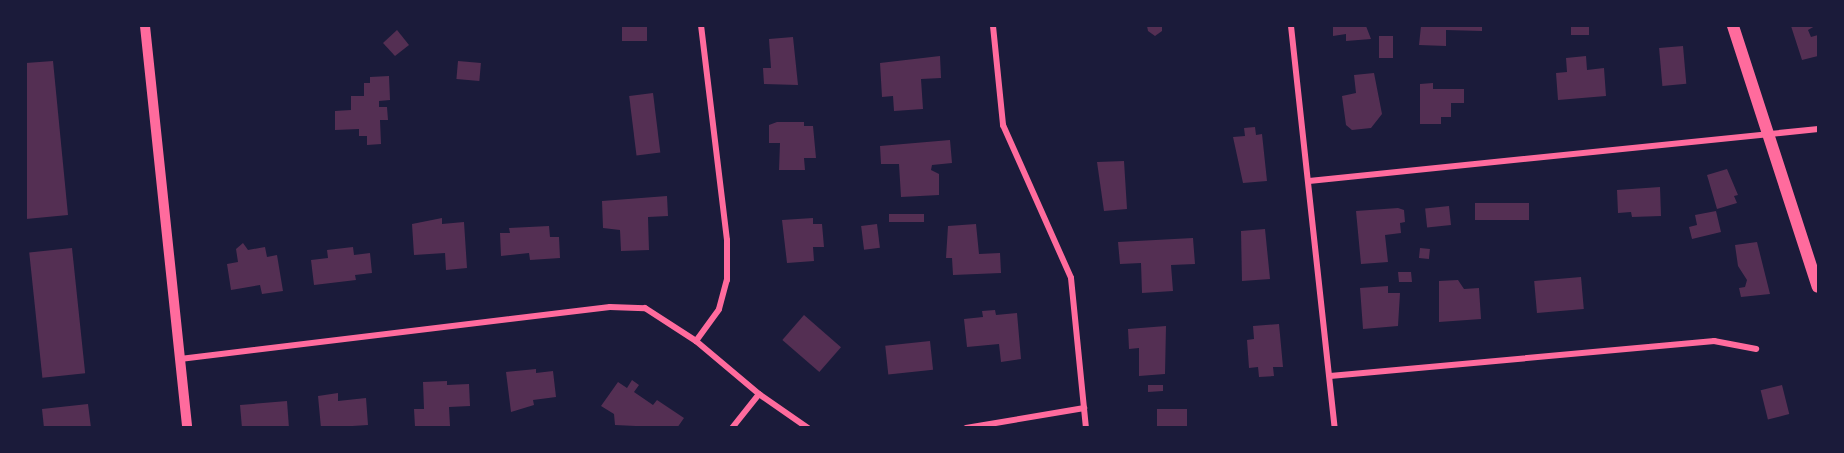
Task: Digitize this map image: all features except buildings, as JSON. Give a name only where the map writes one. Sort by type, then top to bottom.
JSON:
[{"type":"main road","points":[[1733,26],[1770,133],[1818,287]]},
{"type":"street","points":[[145,26],[187,428]]},
{"type":"street","points":[[696,340],[719,309],[727,270],[727,240],[701,26]]},
{"type":"street","points":[[993,26],[1003,125],[1071,278],[1086,428]]},
{"type":"street","points":[[1291,26],[1335,428]]},
{"type":"street","points":[[1309,181],[1818,129]]},
{"type":"street","points":[[180,359],[610,307],[645,308],[696,340],[759,394],[808,428]]},
{"type":"street","points":[[1330,376],[1714,341],[1756,349]]},
{"type":"street","points":[[732,428],[759,394]]},
{"type":"street","points":[[966,428],[1084,408]]}]
